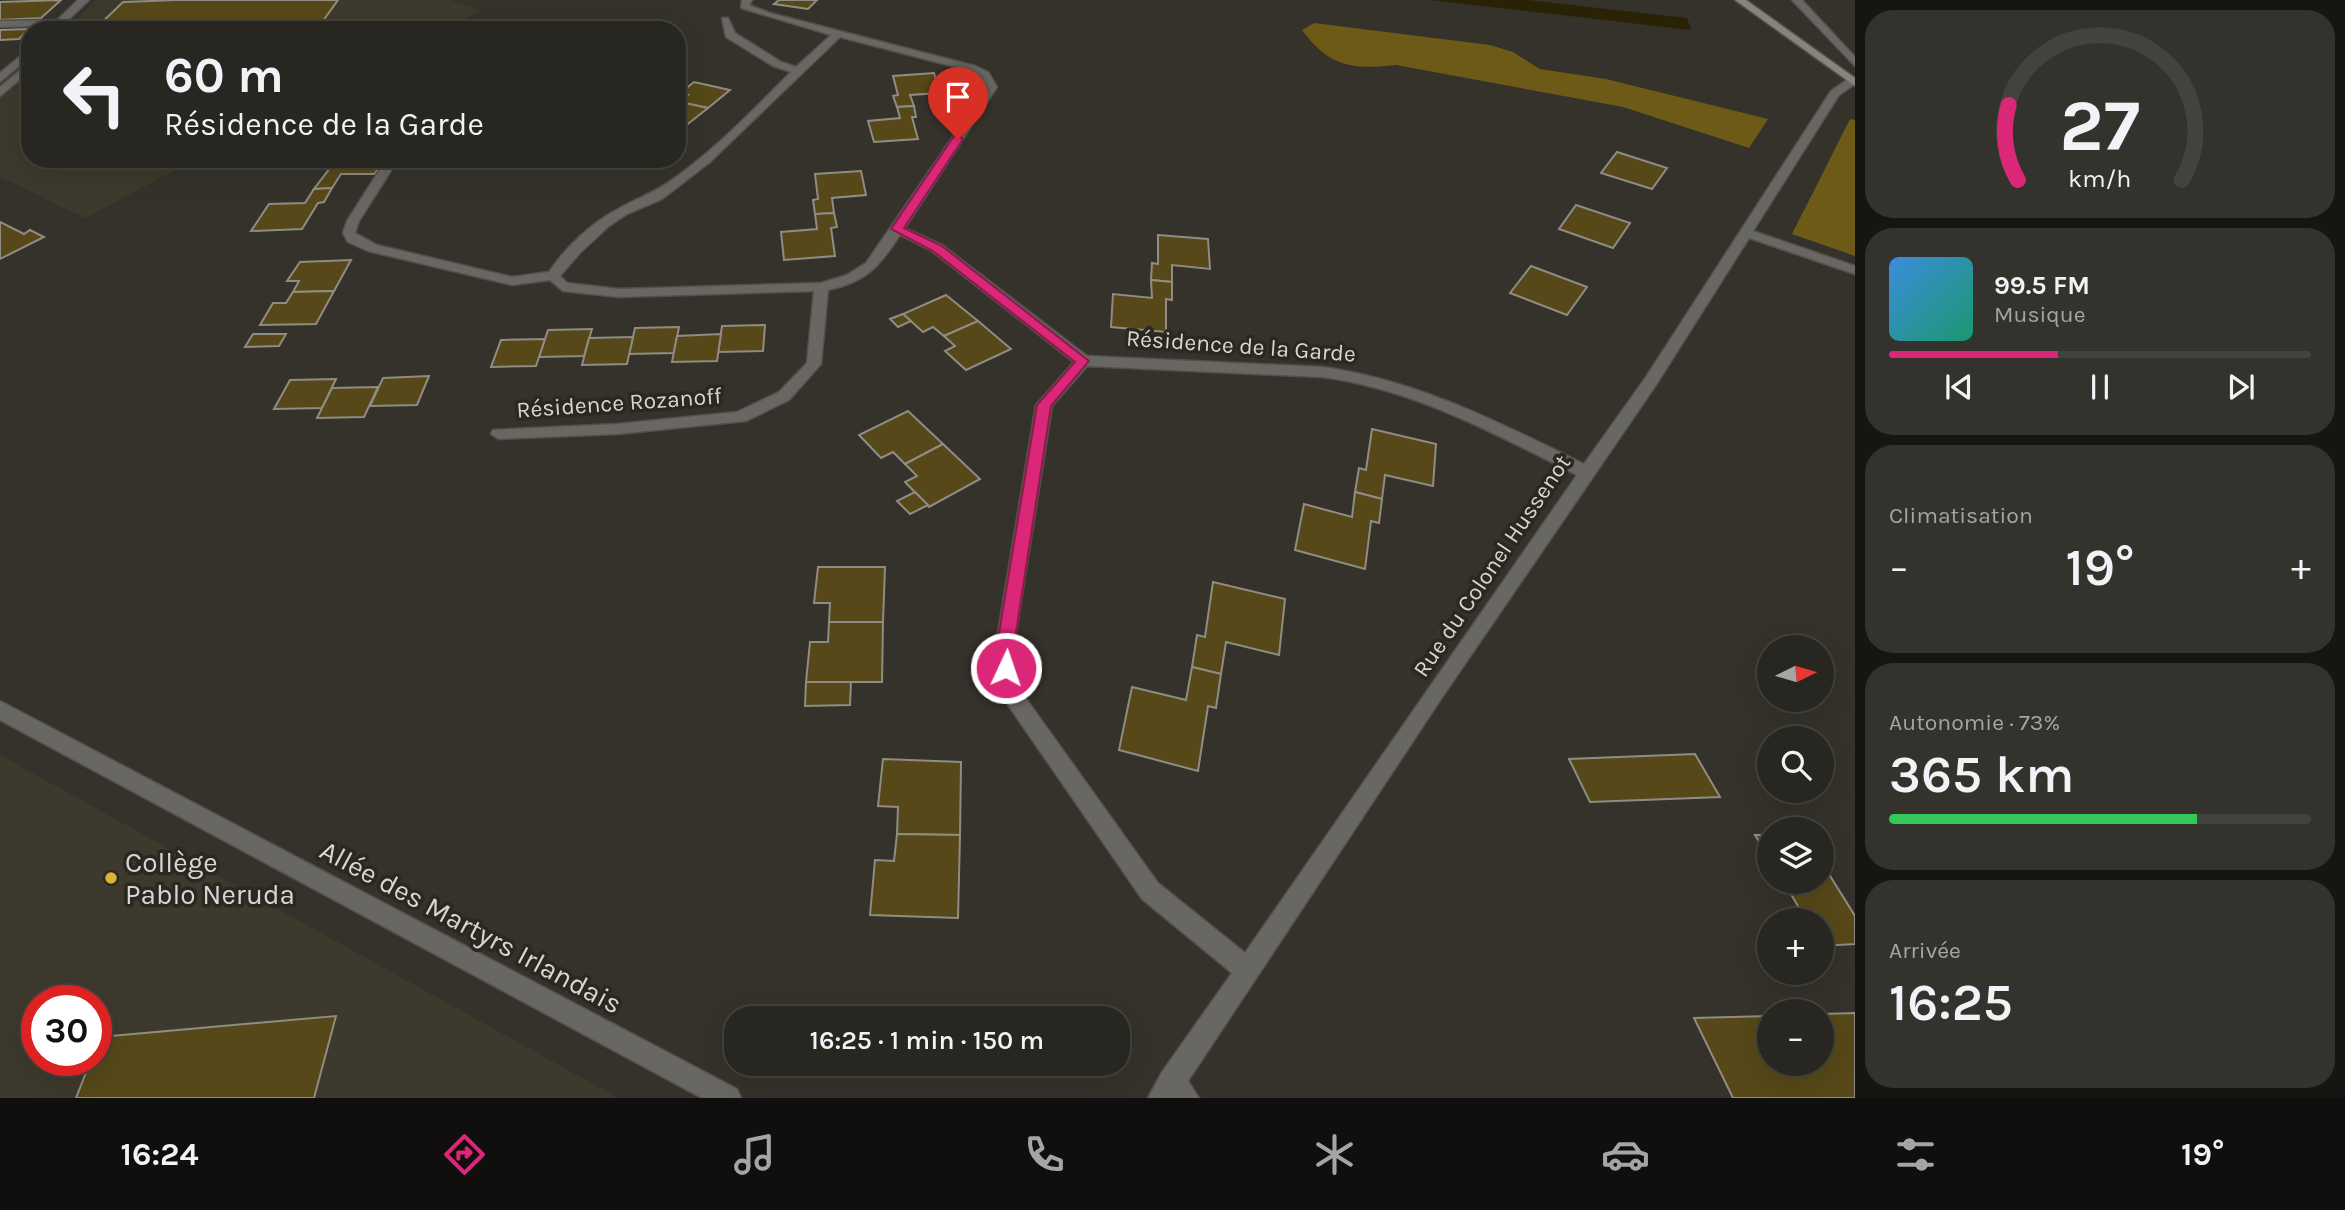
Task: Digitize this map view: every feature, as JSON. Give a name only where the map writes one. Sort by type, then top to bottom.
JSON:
[{"type":"street","points":[[62,21],[84,0]]},
{"type":"street","points":[[553,276],[563,287],[619,293],[821,287],[845,283],[860,276],[877,260],[988,93],[990,80],[971,68],[756,11],[744,6],[747,0]]},
{"type":"street","points":[[1741,0],[1854,75]]},
{"type":"street","points":[[1797,0],[1854,75]]},
{"type":"street","points":[[726,20],[730,35],[777,64],[797,71]]},
{"type":"street","points":[[0,24],[21,23]]},
{"type":"street","points":[[553,276],[561,263],[622,212],[656,197],[754,117],[797,71],[837,34]]},
{"type":"street","points":[[0,79],[21,59]]},
{"type":"street","points":[[0,93],[21,73]]},
{"type":"street","name":"Rue du Colonel Hussenot","points":[[1172,1092],[1247,970],[1586,472],[1651,381],[1835,93],[1854,75]]},
{"type":"street","points":[[387,168],[353,221],[349,233],[352,239],[373,248],[512,281],[553,276]]},
{"type":"street","points":[[897,229],[937,248],[1083,361],[1044,405],[1005,645],[1006,668],[1013,696],[1150,891],[1247,970]]},
{"type":"street","points":[[1747,233],[1855,270]]},
{"type":"street","name":"Résidence Rozanoff","points":[[499,434],[617,429],[740,417],[784,396],[814,363],[821,287]]},
{"type":"street","name":"Résidence de la Garde","points":[[1083,361],[1322,372],[1352,376],[1456,408],[1586,472]]},
{"type":"street","name":"Allée des Martyrs Irlandais","points":[[0,710],[728,1098]]},
{"type":"shaded area","points":[[96,0],[449,0],[481,10],[461,21],[74,21]]},
{"type":"shaded area","points":[[1430,0],[1527,0],[1687,18],[1691,30]]},
{"type":"shaded area","points":[[1314,23],[1490,45],[1513,52],[1540,69],[1606,79],[1768,119],[1749,148],[1623,107],[1396,65],[1354,66],[1332,59],[1312,42],[1302,30]]},
{"type":"shaded area","points":[[21,80],[21,168],[180,168],[85,218],[0,177],[0,97]]},
{"type":"shaded area","points":[[1850,119],[1855,120],[1855,256],[1792,234]]},
{"type":"shaded area","name":"Collège Pablo Neruda","points":[[0,755],[606,1091],[617,1098],[0,1098]]},
{"type":"building","points":[[61,0],[41,18],[0,20],[0,2]]},
{"type":"building","points":[[338,0],[323,21],[103,21],[123,2]]},
{"type":"building","points":[[779,0],[817,0],[808,9],[774,4]]},
{"type":"building","points":[[21,29],[21,37],[0,40],[0,30]]},
{"type":"building","points":[[934,73],[940,93],[910,95],[914,106],[897,107],[893,96],[898,95],[893,76]]},
{"type":"building","points":[[694,82],[730,90],[708,108],[686,103],[686,88]]},
{"type":"building","points":[[686,103],[708,108],[686,125]]},
{"type":"building","points":[[914,106],[916,117],[912,117],[918,139],[874,142],[868,121],[900,118],[897,107]]},
{"type":"building","points":[[1617,152],[1667,168],[1652,189],[1601,173]]},
{"type":"building","points":[[330,168],[378,168],[375,174],[341,174],[332,188],[314,189]]},
{"type":"building","points":[[861,171],[866,195],[832,198],[834,213],[815,214],[813,200],[818,199],[815,174]]},
{"type":"building","points":[[332,188],[324,202],[318,203],[302,229],[251,231],[269,204],[305,203],[314,189]]},
{"type":"building","points":[[1576,205],[1630,223],[1613,248],[1559,229]]},
{"type":"building","points":[[834,213],[837,227],[831,228],[835,256],[784,260],[781,232],[817,229],[815,214]]},
{"type":"building","points":[[0,222],[24,234],[30,230],[44,237],[0,259]]},
{"type":"building","points":[[1158,235],[1208,239],[1210,269],[1172,265],[1172,282],[1151,280],[1152,263],[1158,264]]},
{"type":"building","points":[[351,260],[334,291],[293,292],[299,281],[287,281],[300,262]]},
{"type":"building","points":[[1531,266],[1587,287],[1567,315],[1510,293]]},
{"type":"building","points":[[1151,280],[1172,282],[1172,300],[1166,299],[1166,332],[1111,327],[1113,294],[1152,298]]},
{"type":"building","points":[[334,291],[316,324],[260,325],[273,303],[286,303],[293,292]]},
{"type":"building","points":[[946,295],[978,321],[944,336],[933,327],[923,332],[903,314]]},
{"type":"building","points":[[903,314],[911,321],[898,327],[890,319]]},
{"type":"building","points":[[978,321],[1011,349],[966,370],[945,351],[955,346],[944,336]]},
{"type":"building","points":[[765,325],[763,351],[718,352],[722,326]]},
{"type":"building","points":[[679,327],[674,353],[629,354],[635,328]]},
{"type":"building","points":[[592,329],[584,356],[539,357],[548,330]]},
{"type":"building","points":[[253,334],[286,334],[279,346],[245,347]]},
{"type":"building","points":[[721,334],[717,361],[672,362],[677,336]]},
{"type":"building","points":[[633,337],[627,364],[582,365],[589,338]]},
{"type":"building","points":[[545,339],[536,366],[491,367],[501,340]]},
{"type":"building","points":[[429,376],[417,405],[370,406],[383,378]]},
{"type":"building","points":[[336,379],[322,408],[274,409],[290,380]]},
{"type":"building","points":[[378,387],[364,417],[317,418],[332,388]]},
{"type":"building","points":[[908,411],[943,444],[905,464],[893,452],[881,458],[859,435]]},
{"type":"building","points":[[1372,429],[1436,444],[1433,486],[1385,475],[1382,499],[1355,492],[1359,468],[1366,470]]},
{"type":"building","points":[[943,444],[980,479],[929,507],[905,482],[917,476],[905,464]]},
{"type":"building","points":[[915,492],[928,505],[910,514],[897,501]]},
{"type":"building","points":[[1355,492],[1382,499],[1379,523],[1371,521],[1365,569],[1295,550],[1304,504],[1352,517]]},
{"type":"building","points":[[818,567],[885,567],[883,622],[829,622],[830,603],[814,603]]},
{"type":"building","points":[[1213,582],[1285,599],[1279,655],[1226,642],[1221,674],[1192,667],[1197,635],[1205,637]]},
{"type":"building","points":[[829,622],[883,622],[882,682],[806,682],[810,642],[828,642]]},
{"type":"building","points":[[1192,667],[1221,674],[1216,708],[1208,706],[1198,771],[1119,750],[1132,687],[1186,700]]},
{"type":"building","points":[[806,682],[851,682],[850,705],[805,706]]},
{"type":"building","points":[[1695,754],[1720,797],[1590,802],[1569,759]]},
{"type":"building","points":[[883,759],[961,762],[960,835],[897,834],[898,807],[878,806]]},
{"type":"building","points":[[897,834],[960,835],[958,918],[870,915],[875,860],[894,861]]},
{"type":"building","points":[[1834,882],[1855,916],[1855,944],[1834,945],[1834,908],[1799,908],[1791,894],[1834,894]]},
{"type":"building","points":[[1855,1013],[1855,1098],[1733,1098],[1694,1018],[1757,1016],[1757,1076],[1834,1076],[1834,1014]]},
{"type":"building","points":[[336,1016],[314,1098],[76,1098],[85,1076],[112,1076],[112,1036]]},
{"type":"place","name":"Collège Pablo Neruda","points":[[111,878]]},
{"type":"route","points":[[958,139],[897,229],[937,248],[1083,361],[1044,405],[1005,645],[1006,668]]}]
